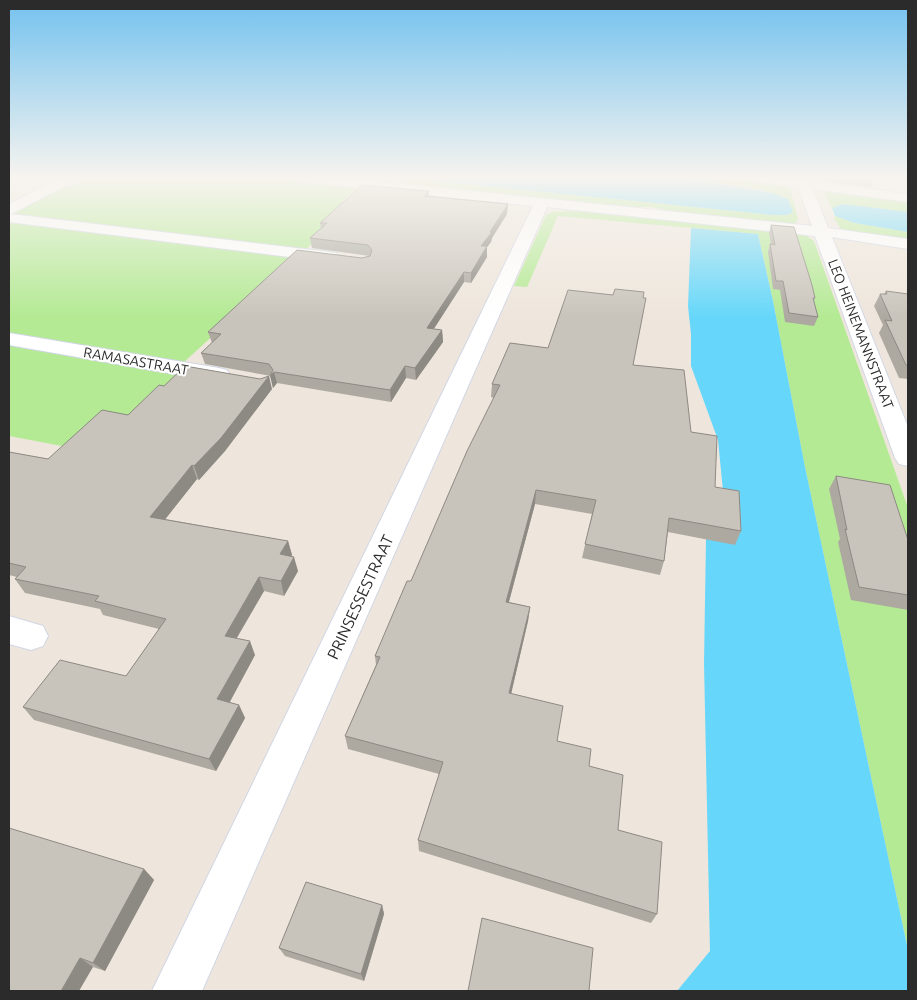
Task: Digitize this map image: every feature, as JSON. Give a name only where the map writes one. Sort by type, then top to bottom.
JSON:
[{"type":"street","points":[[55,224],[343,259]]},
{"type":"street","name":"PRINSESSESTRAAT","points":[[177,991],[532,224]]},
{"type":"street","points":[[782,224],[819,227],[908,244]]},
{"type":"street","name":"LEO HEINEMANNSTRAAT","points":[[818,224],[908,458]]},
{"type":"street","name":"RAMASASTRAAT","points":[[9,339],[236,378]]},
{"type":"green space","points":[[9,224],[39,224],[300,256],[183,363],[9,335]]},
{"type":"green space","points":[[82,224],[334,224],[304,251]]},
{"type":"green space","points":[[542,224],[555,224],[527,287],[514,286]]},
{"type":"green space","points":[[643,224],[706,224],[804,234],[814,241],[908,508],[908,950],[805,467],[758,234]]},
{"type":"green space","points":[[838,224],[859,224],[908,232],[908,240],[841,229]]},
{"type":"green space","points":[[9,344],[182,373],[99,453],[9,436]]},
{"type":"water","points":[[859,224],[908,224],[908,232]]},
{"type":"water","points":[[691,228],[758,234],[805,467],[908,950],[908,991],[677,991],[710,951],[704,663],[706,539],[727,532],[718,440],[691,366],[691,334],[688,306]]},
{"type":"building","points":[[326,224],[495,224],[490,232],[492,232],[481,246],[487,246],[471,273],[464,272],[427,328],[442,330],[415,368],[405,366],[390,390],[274,372],[270,376],[273,370],[269,364],[201,353],[221,334],[208,332],[297,250],[362,258],[370,256],[372,250],[368,245],[310,238]]},
{"type":"building","points":[[771,225],[794,227],[812,285],[818,317],[789,313],[783,281],[776,281],[770,244],[775,245]]},
{"type":"building","points":[[615,289],[644,292],[643,298],[646,298],[633,365],[684,370],[691,432],[717,436],[715,487],[739,491],[741,531],[669,518],[664,561],[585,544],[596,500],[536,490],[506,602],[530,607],[509,693],[563,706],[557,741],[591,749],[589,766],[623,775],[618,830],[662,842],[657,914],[418,840],[443,762],[345,736],[380,657],[375,656],[407,581],[411,581],[467,451],[500,385],[492,384],[510,343],[548,348],[568,290],[613,295]]},
{"type":"building","points":[[886,291],[908,294],[908,366],[885,320],[892,321],[880,294],[887,294]]},
{"type":"building","points":[[185,366],[260,379],[269,376],[221,438],[194,466],[192,465],[150,517],[288,541],[280,554],[294,557],[281,581],[259,577],[225,636],[250,641],[217,699],[239,705],[209,759],[23,707],[60,660],[126,676],[166,619],[95,601],[99,596],[15,579],[26,567],[9,563],[9,452],[48,459],[102,410],[128,415],[159,385],[164,386]]},
{"type":"building","points":[[836,476],[890,485],[908,540],[908,595],[859,587],[845,529],[847,530]]},
{"type":"building","points":[[9,828],[144,869],[93,963],[80,958],[61,991],[9,991]]},
{"type":"building","points":[[306,882],[382,905],[361,974],[279,948]]},
{"type":"building","points":[[482,918],[593,948],[589,991],[468,991]]}]
